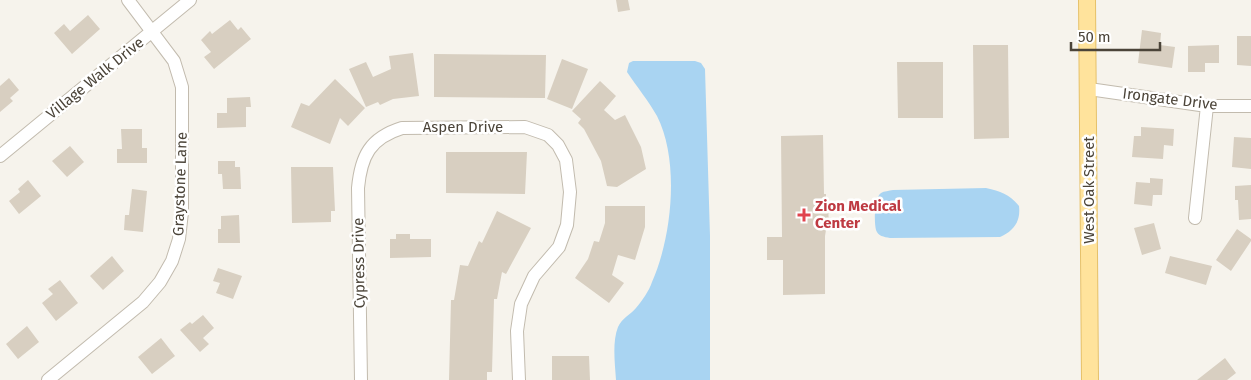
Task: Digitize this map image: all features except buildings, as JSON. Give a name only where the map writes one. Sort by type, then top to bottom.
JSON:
[{"type":"main road","name":"West Oak Street","points":[[1088,0],[1090,380]]},
{"type":"street","name":"Graystone Lane","points":[[48,380],[143,302],[160,282],[172,261],[179,239],[182,212],[182,87],[174,61],[128,0]]},
{"type":"street","name":"Village Walk Drive","points":[[0,156],[190,0]]},
{"type":"street","name":"Irongate Drive","points":[[1089,89],[1208,106],[1251,106]]},
{"type":"street","points":[[1195,218],[1208,106]]},
{"type":"street","name":"Aspen Drive","points":[[369,148],[385,133],[402,128],[525,127],[548,135],[558,145],[566,160],[570,192],[568,225],[559,247],[534,276],[520,304],[517,331],[518,380]]},
{"type":"street","name":"Cypress Drive","points":[[361,380],[358,188],[360,168],[369,148]]},
{"type":"water","points":[[633,61],[695,61],[701,63],[705,69],[710,236],[710,380],[616,380],[614,353],[616,333],[620,324],[638,305],[651,285],[664,243],[671,199],[669,155],[664,134],[654,110],[627,72],[629,63]]},
{"type":"water","points":[[986,188],[1005,194],[1019,206],[1019,217],[1015,225],[1009,232],[1000,237],[890,238],[883,237],[876,230],[876,205],[882,192],[893,190]]},
{"type":"place","name":"Zion Medical Center","points":[[804,215]]}]
